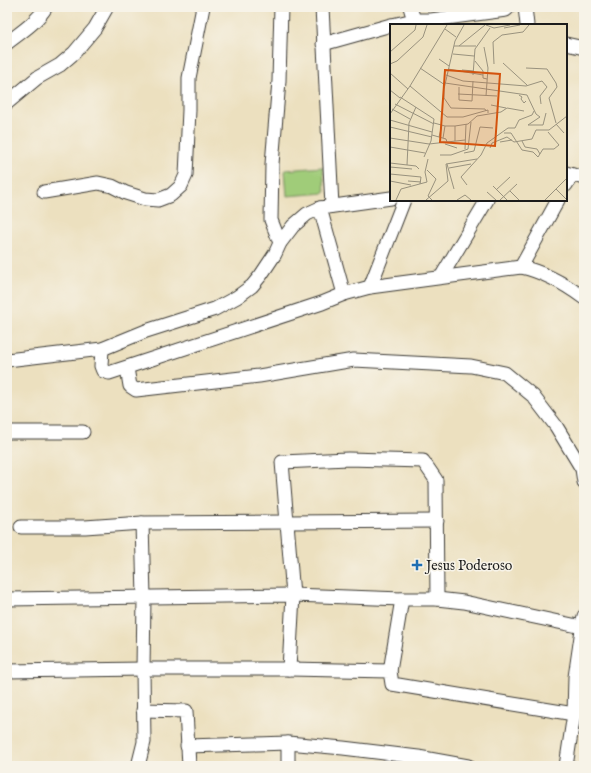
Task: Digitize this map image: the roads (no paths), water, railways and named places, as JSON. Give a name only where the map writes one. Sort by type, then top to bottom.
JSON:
[{"type":"street","points":[[7,43],[33,23],[46,7]]},
{"type":"street","points":[[7,103],[37,78],[60,65],[74,53],[95,28],[107,7]]},
{"type":"street","points":[[44,192],[98,183],[112,186],[145,199],[158,200],[171,195],[181,186],[186,171],[189,78],[203,7]]},
{"type":"street","points":[[280,243],[271,220],[272,164],[279,81],[281,7]]},
{"type":"street","points":[[322,7],[324,44],[326,207],[344,294]]},
{"type":"street","points":[[410,7],[414,20]]},
{"type":"street","points":[[396,24],[414,20],[431,23],[506,10],[509,7]]},
{"type":"street","points":[[525,7],[527,24]]},
{"type":"street","points":[[324,44],[390,25]]},
{"type":"street","points":[[567,44],[584,48]]},
{"type":"street","points":[[7,360],[102,349],[146,331],[215,309],[237,297],[252,286],[275,254],[280,243],[293,226],[306,214],[326,207],[390,198]]},
{"type":"street","points":[[370,287],[404,201]]},
{"type":"street","points":[[441,277],[486,201]]},
{"type":"street","points":[[521,266],[557,201]]},
{"type":"street","points":[[102,349],[101,366],[103,371],[108,373],[322,303],[344,294],[370,287],[521,266],[535,270],[561,282],[584,296]]},
{"type":"street","points":[[127,368],[130,386],[136,390],[259,376],[354,360],[471,366],[506,373],[533,396],[556,426],[582,469],[584,482]]},
{"type":"street","points":[[7,432],[82,432]]},
{"type":"street","points":[[289,669],[293,595],[282,462],[348,459],[423,461],[436,480],[436,599]]},
{"type":"street","points":[[21,527],[85,526],[142,522],[437,521]]},
{"type":"street","points":[[138,766],[144,742],[144,597],[142,522]]},
{"type":"street","points":[[7,599],[293,595],[436,599],[583,621],[575,677],[574,714],[566,766]]},
{"type":"street","points":[[402,599],[390,671],[392,684],[574,714]]},
{"type":"street","points":[[7,671],[289,669],[390,671]]},
{"type":"street","points":[[144,710],[186,711],[189,766]]},
{"type":"street","points":[[187,746],[288,743],[365,750],[418,757],[468,766]]},
{"type":"street","points":[[288,743],[288,766]]},
{"type":"place","name":"Jesus Poderoso","points":[[417,565]]}]
